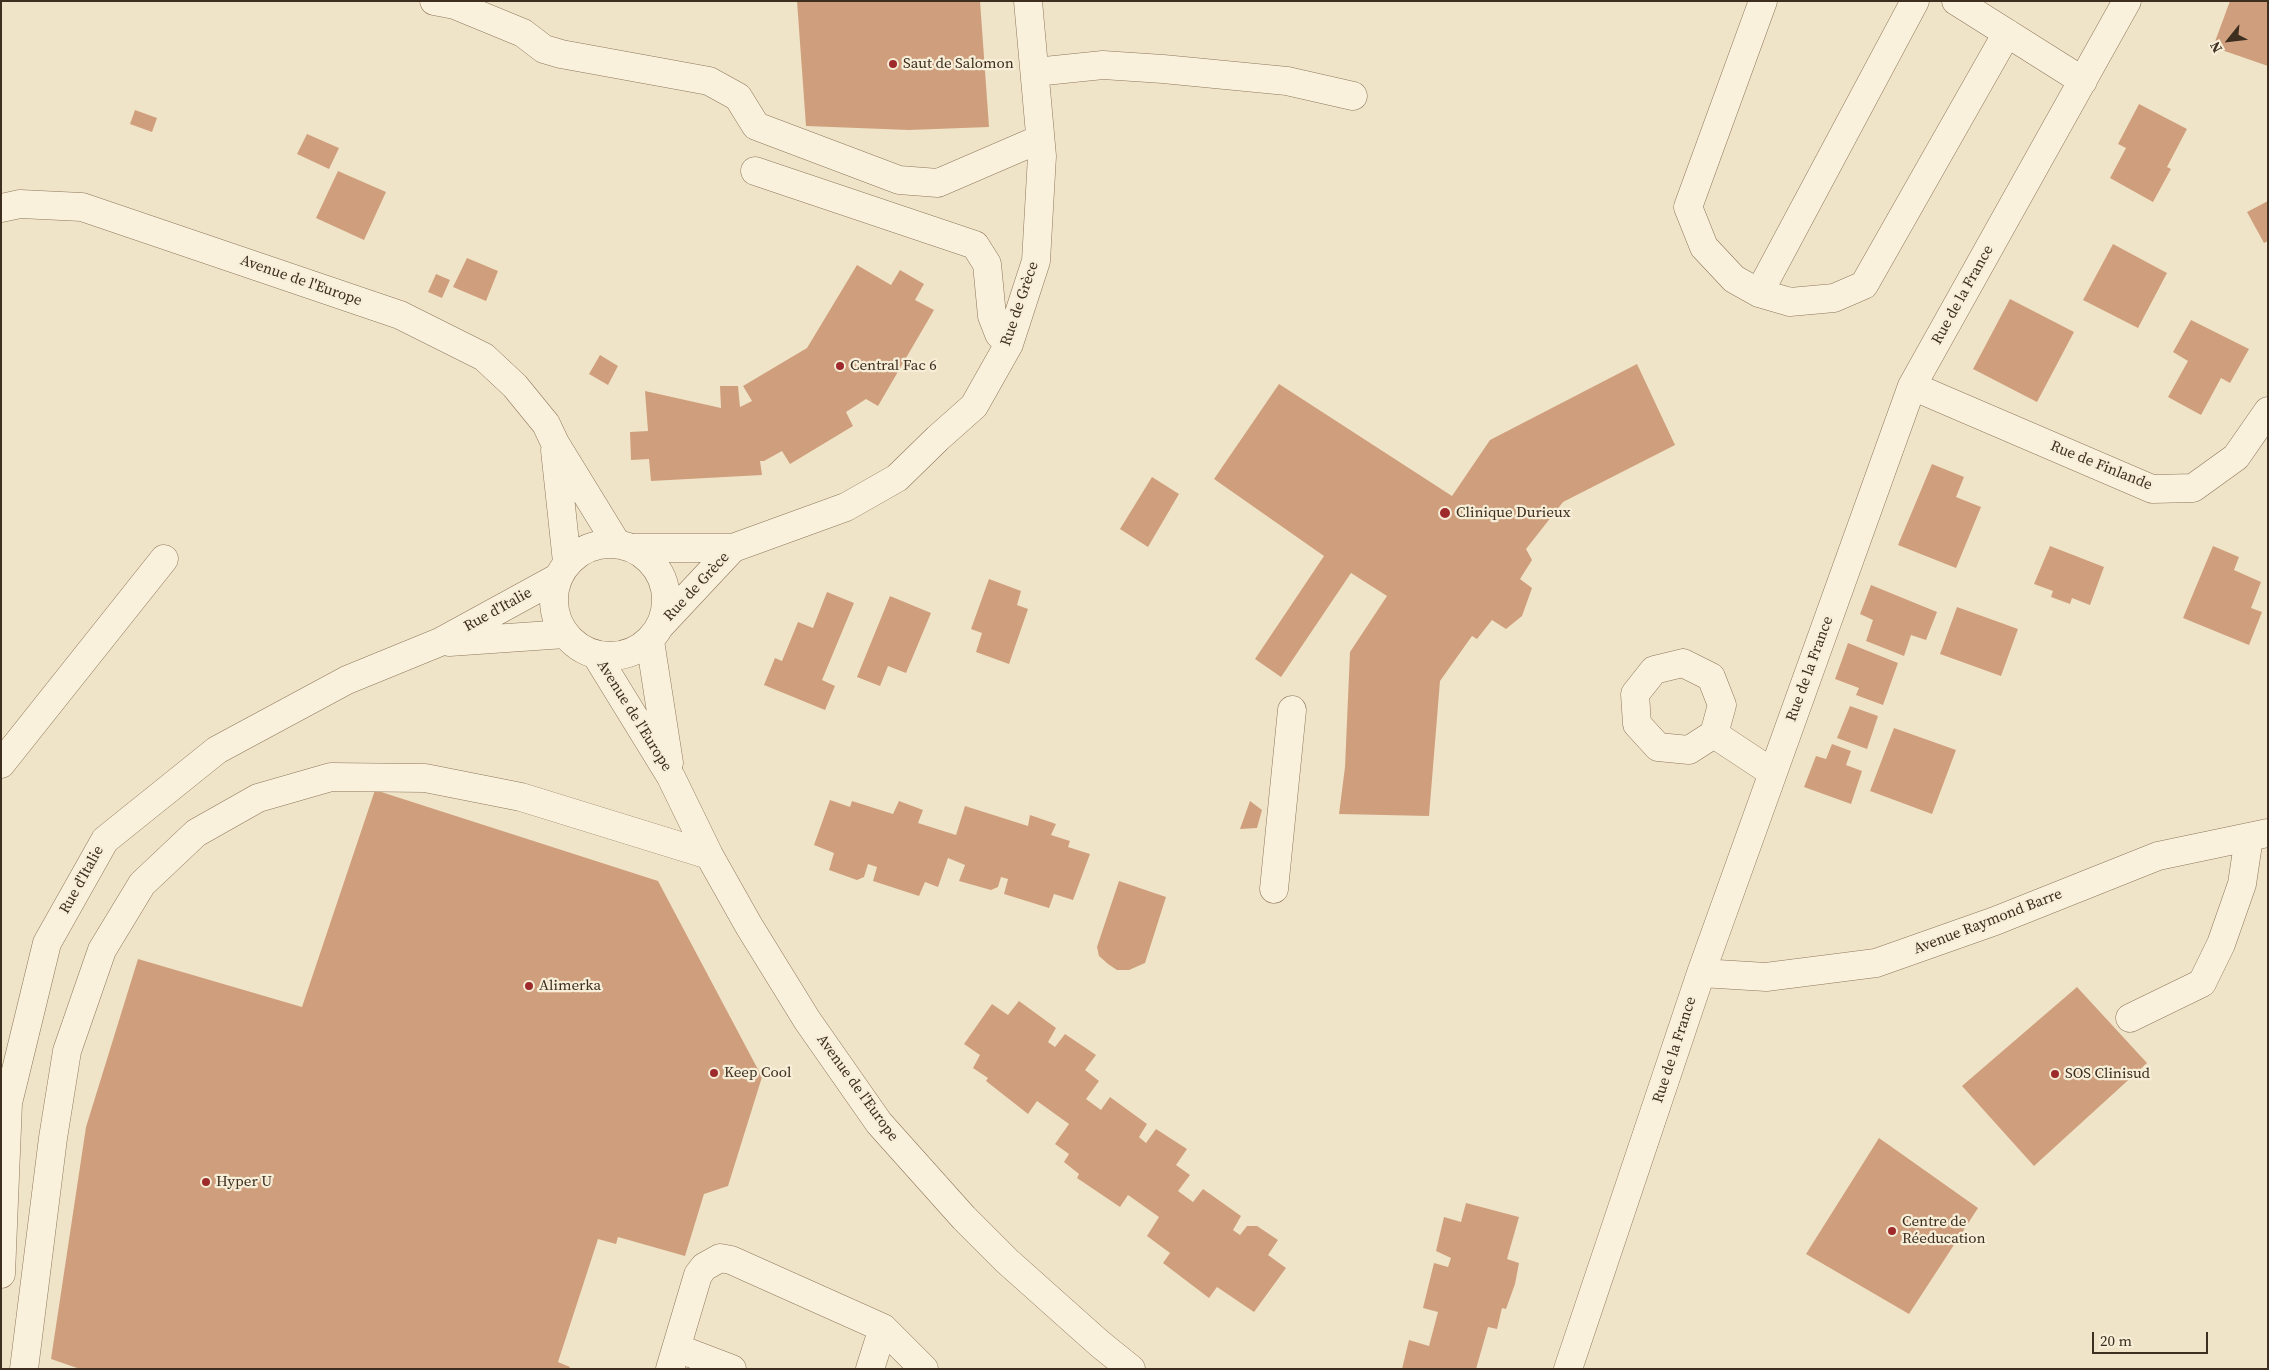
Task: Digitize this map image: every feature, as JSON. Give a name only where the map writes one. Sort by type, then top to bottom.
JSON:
[{"type":"street","points":[[434,1],[455,5],[523,33],[544,49],[561,54],[709,81],[738,97],[756,126],[899,180],[938,182],[1040,139]]},
{"type":"street","name":"Rue de Grèce","points":[[626,546],[733,548],[846,507],[897,478],[974,406],[1009,344],[1036,261],[1042,156],[1028,1]]},
{"type":"street","points":[[1763,1],[1688,207],[1704,247],[1734,279],[1759,293],[1790,302],[1834,298],[1864,285],[2007,33]]},
{"type":"street","points":[[1759,293],[1915,1]]},
{"type":"street","points":[[1956,1],[2082,80]]},
{"type":"street","name":"Rue de la France","points":[[1568,1369],[1700,973],[1912,386],[2126,1]]},
{"type":"street","points":[[1034,72],[1103,65],[1163,69],[1287,81],[1353,96]]},
{"type":"street","points":[[754,171],[975,245],[987,264],[992,316],[1000,334],[1009,344]]},
{"type":"street","name":"Avenue de l'Europe","points":[[1,208],[20,204],[82,207],[400,315],[484,357],[531,404],[546,424],[555,443],[626,546]]},
{"type":"street","name":"Rue de Finlande","points":[[1912,386],[2152,489],[2193,488],[2236,457],[2268,411]]},
{"type":"street","name":"Avenue de l'Europe","points":[[555,443],[562,570]]},
{"type":"street","points":[[599,544],[626,546],[649,559],[660,573],[666,590],[666,608],[655,634],[635,651],[615,657],[596,655],[578,647],[565,634],[556,617],[553,598],[562,570],[583,550],[599,544]]},
{"type":"street","name":"Rue de Grèce","points":[[655,634],[733,548]]},
{"type":"street","points":[[1,764],[164,559]]},
{"type":"street","name":"Rue d'Italie","points":[[1,1274],[8,1103],[47,943],[105,840],[217,750],[347,680],[440,642],[562,570]]},
{"type":"street","name":"Rue d'Italie","points":[[440,642],[565,634]]},
{"type":"street","name":"Avenue de l'Europe","points":[[655,634],[671,777]]},
{"type":"street","name":"Avenue de l'Europe","points":[[596,655],[671,777],[709,855],[807,1020],[879,1123],[964,1218],[1007,1261],[1100,1344],[1131,1369]]},
{"type":"street","points":[[1274,888],[1292,710]]},
{"type":"street","points":[[1714,734],[1773,773]]},
{"type":"street","points":[[24,1369],[53,1138],[67,1051],[102,950],[142,884],[196,833],[258,798],[331,777],[425,778],[521,797],[709,855]]},
{"type":"street","points":[[2130,1018],[2202,983],[2221,944],[2259,835]]},
{"type":"street","name":"Avenue Raymond Barre","points":[[1700,973],[1766,977],[1876,962],[1995,921],[2158,856],[2259,835]]},
{"type":"street","points":[[732,1369],[674,1358],[698,1275],[704,1266],[720,1258],[731,1260],[883,1328],[924,1369]]},
{"type":"street","points":[[870,1369],[883,1328]]},
{"type":"building","name":"Saut de Salomon","points":[[797,1],[980,1],[989,127],[909,130],[806,126]]},
{"type":"building","points":[[2230,1],[2268,1],[2268,66],[2213,47]]},
{"type":"building","points":[[2139,104],[2187,129],[2167,167],[2171,169],[2153,202],[2110,178],[2126,148],[2118,144]]},
{"type":"building","points":[[135,110],[157,118],[152,132],[130,124]]},
{"type":"building","points":[[307,134],[339,148],[329,169],[297,154]]},
{"type":"building","points":[[338,171],[386,192],[364,240],[316,218]]},
{"type":"building","points":[[2268,201],[2268,241],[2264,243],[2247,212]]},
{"type":"building","points":[[2113,244],[2167,273],[2138,328],[2083,300]]},
{"type":"building","points":[[467,258],[498,271],[486,301],[453,287]]},
{"type":"building","name":"Central Fac 6","points":[[857,265],[891,285],[900,270],[924,284],[915,300],[934,310],[878,406],[866,399],[846,412],[853,426],[790,464],[782,451],[764,461],[760,461],[762,475],[651,481],[649,459],[631,460],[630,432],[648,431],[645,391],[721,408],[720,386],[738,386],[740,407],[752,401],[743,386],[807,348]]},
{"type":"building","points":[[436,274],[450,280],[442,298],[428,292]]},
{"type":"building","points":[[2010,299],[2074,332],[2037,402],[1973,369]]},
{"type":"building","points":[[2191,320],[2249,349],[2230,383],[2221,378],[2201,415],[2168,397],[2188,361],[2173,352]]},
{"type":"building","points":[[600,355],[618,366],[608,385],[589,374]]},
{"type":"building","points":[[1637,364],[1675,445],[1563,502],[1526,549],[1532,560],[1520,579],[1532,588],[1522,616],[1506,629],[1492,620],[1477,639],[1472,636],[1440,681],[1429,816],[1339,814],[1345,767],[1350,652],[1387,596],[1351,573],[1281,677],[1255,659],[1324,556],[1214,479],[1279,384],[1452,496],[1490,440]]},
{"type":"building","points":[[1932,464],[1964,477],[1956,497],[1981,507],[1956,568],[1898,545]]},
{"type":"building","points":[[1152,477],[1179,494],[1148,547],[1120,529]]},
{"type":"building","points":[[2050,546],[2104,567],[2090,605],[2072,598],[2070,604],[2051,597],[2053,591],[2034,584]]},
{"type":"building","points":[[2213,546],[2239,557],[2234,570],[2261,582],[2251,608],[2262,612],[2249,645],[2183,618]]},
{"type":"building","points":[[989,579],[1021,591],[1017,605],[1028,609],[1009,664],[976,652],[982,633],[971,629]]},
{"type":"building","points":[[1871,585],[1937,612],[1926,640],[1911,635],[1904,656],[1866,641],[1873,620],[1860,614]]},
{"type":"building","points":[[827,592],[854,603],[822,680],[835,686],[825,710],[764,685],[775,658],[782,661],[798,622],[813,628]]},
{"type":"building","points":[[890,596],[931,613],[906,673],[888,666],[880,686],[857,677]]},
{"type":"building","points":[[1957,607],[2018,629],[2001,676],[1940,654]]},
{"type":"building","points":[[1848,643],[1898,663],[1883,705],[1856,695],[1859,688],[1835,679]]},
{"type":"building","points":[[1850,706],[1878,716],[1867,749],[1837,738]]},
{"type":"building","points":[[1894,728],[1956,750],[1932,814],[1870,791]]},
{"type":"building","points":[[1832,744],[1851,751],[1846,765],[1862,771],[1851,804],[1804,787],[1816,756],[1826,759]]},
{"type":"building","points":[[375,790],[658,881],[762,1077],[728,1186],[704,1194],[685,1256],[618,1237],[616,1244],[598,1239],[558,1362],[570,1367],[569,1369],[80,1369],[51,1359],[86,1127],[138,959],[302,1007]]},
{"type":"building","points":[[830,800],[850,807],[852,801],[893,814],[899,801],[923,810],[918,823],[956,835],[965,806],[1028,826],[1030,815],[1056,824],[1051,835],[1070,841],[1068,847],[1090,854],[1073,900],[1054,894],[1049,908],[1004,894],[1008,879],[1001,877],[998,887],[991,890],[959,881],[965,865],[948,858],[938,887],[925,882],[919,896],[873,881],[877,867],[868,864],[864,877],[857,880],[829,870],[834,853],[814,845]]},
{"type":"building","points":[[1250,801],[1262,810],[1257,828],[1240,829]]},
{"type":"building","points":[[1119,881],[1166,897],[1145,963],[1129,970],[1117,970],[1108,964],[1099,956],[1097,947]]},
{"type":"building","name":"SOS Clinisud","points":[[2077,987],[2147,1063],[2034,1166],[1962,1086]]},
{"type":"building","points":[[1019,1001],[1056,1028],[1048,1042],[1055,1047],[1065,1034],[1096,1055],[1085,1070],[1099,1081],[1086,1099],[1101,1110],[1110,1097],[1147,1124],[1139,1137],[1146,1143],[1156,1129],[1187,1149],[1176,1165],[1190,1175],[1178,1191],[1193,1202],[1203,1189],[1241,1216],[1233,1230],[1240,1235],[1247,1226],[1257,1226],[1278,1240],[1268,1255],[1286,1268],[1254,1312],[1217,1287],[1209,1298],[1163,1263],[1170,1253],[1147,1236],[1159,1217],[1128,1195],[1120,1207],[1077,1178],[1079,1174],[1064,1162],[1069,1154],[1055,1144],[1069,1124],[1037,1101],[1028,1114],[986,1081],[988,1078],[973,1068],[980,1055],[964,1044],[992,1004],[1008,1015]]},
{"type":"building","name":"Centre de Réeducation","points":[[1879,1138],[1978,1208],[1909,1314],[1806,1254]]},
{"type":"building","points":[[1466,1203],[1519,1217],[1507,1259],[1519,1263],[1515,1284],[1506,1309],[1502,1308],[1497,1329],[1488,1327],[1476,1369],[1402,1369],[1409,1340],[1429,1346],[1438,1312],[1423,1308],[1434,1263],[1448,1267],[1451,1258],[1436,1251],[1444,1217],[1461,1222]]},
{"type":"place","name":"Saut de Salomon","points":[[893,64]]},
{"type":"place","name":"Central Fac 6","points":[[840,366]]},
{"type":"place","name":"Clinique Durieux","points":[[1445,513]]},
{"type":"place","name":"Alimerka","points":[[529,986]]},
{"type":"place","name":"Keep Cool","points":[[714,1073]]},
{"type":"place","name":"SOS Clinisud","points":[[2055,1074]]},
{"type":"place","name":"Hyper U","points":[[206,1182]]},
{"type":"place","name":"Centre de Réeducation","points":[[1892,1231]]}]
